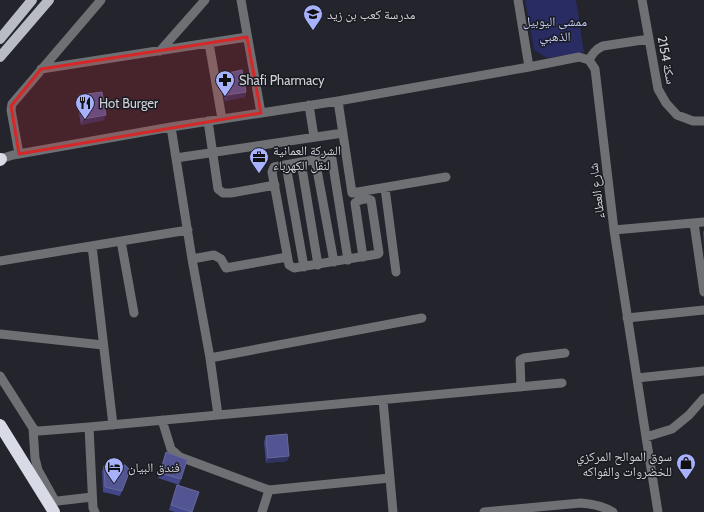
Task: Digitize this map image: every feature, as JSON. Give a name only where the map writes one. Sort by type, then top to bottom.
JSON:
[{"type":"highway","points":[[0,426],[52,505]]},
{"type":"main road","points":[[0,38],[32,0]]},
{"type":"main road","points":[[0,57],[49,0]]},
{"type":"street","points":[[16,155],[11,106],[14,100],[101,0]]},
{"type":"street","points":[[160,51],[204,0]]},
{"type":"street","points":[[241,0],[261,113]]},
{"type":"street","points":[[518,0],[529,67]]},
{"type":"street","name":"سكة 2154","points":[[642,0],[658,89],[666,103],[678,115],[693,121],[704,122]]},
{"type":"street","points":[[41,70],[247,37]]},
{"type":"street","points":[[0,158],[171,127],[338,101],[529,67],[579,56],[589,60],[598,48],[603,46],[649,39]]},
{"type":"street","points":[[209,43],[222,119]]},
{"type":"street","name":"شارع العطاء","points":[[589,60],[595,69],[614,230],[704,222]]},
{"type":"street","points":[[338,101],[352,193],[446,177]]},
{"type":"street","points":[[309,106],[314,137]]},
{"type":"street","points":[[208,121],[218,189],[223,193],[231,193],[274,185]]},
{"type":"street","points":[[171,127],[192,259],[210,358],[218,415]]},
{"type":"street","points":[[176,158],[343,133]]},
{"type":"street","points":[[348,260],[332,159],[329,157],[274,167],[272,172],[289,265],[294,268],[304,267],[348,260],[363,257],[378,254],[371,200],[368,199],[358,200],[355,203],[363,257]]},
{"type":"street","points":[[315,159],[334,262]]},
{"type":"street","points":[[301,162],[318,264]]},
{"type":"street","points":[[286,165],[304,267]]},
{"type":"street","points":[[384,188],[396,272]]},
{"type":"street","points":[[694,223],[702,264],[704,292]]},
{"type":"street","points":[[0,261],[188,230]]},
{"type":"street","points":[[614,230],[658,512]]},
{"type":"street","points":[[121,241],[134,313]]},
{"type":"street","points":[[92,246],[113,425]]},
{"type":"street","points":[[192,259],[214,255],[221,259],[226,268],[287,257]]},
{"type":"street","points":[[627,318],[704,310]]},
{"type":"street","points":[[210,358],[422,318]]},
{"type":"street","points":[[0,334],[104,345]]},
{"type":"street","points":[[521,387],[520,360],[524,358],[565,353]]},
{"type":"street","points":[[637,378],[704,371]]},
{"type":"street","points":[[0,376],[33,428],[38,431],[562,383]]},
{"type":"street","points":[[646,437],[672,429],[689,415],[704,398]]},
{"type":"street","points":[[383,400],[393,512]]},
{"type":"street","points":[[162,420],[171,449],[180,457],[269,490],[390,478]]},
{"type":"street","points":[[89,427],[92,497],[95,512]]},
{"type":"street","points":[[33,428],[35,458],[38,470],[52,505],[92,497]]},
{"type":"street","points":[[262,512],[269,490]]},
{"type":"street","points":[[484,512],[581,503],[596,505],[613,512]]},
{"type":"highlighted area","points":[[247,37],[261,113],[19,154],[11,106],[41,69]]},
{"type":"green space","name":"ممشى اليوبيل الذهبي","points":[[525,0],[576,0],[584,52],[547,58],[534,50]]},
{"type":"building","points":[[242,70],[246,92],[227,95],[223,74]]},
{"type":"building","points":[[102,92],[106,115],[83,119],[79,95]]},
{"type":"building","points":[[287,434],[289,456],[268,458],[266,436]]},
{"type":"building","points":[[166,452],[187,460],[181,479],[160,473]]},
{"type":"building","name":"فندق البيان","points":[[125,465],[130,470],[122,491],[105,487],[104,466]]},
{"type":"building","points":[[177,485],[199,492],[192,512],[171,505]]},
{"type":"place","name":"مدرسة كعب بن زيد","points":[[313,31]]},
{"type":"place","name":"Shafi Pharmacy","points":[[225,97]]},
{"type":"place","name":"Hot Burger","points":[[85,120]]},
{"type":"place","name":"الشرکة العمانیة لنقل الکهرباء","points":[[259,174]]},
{"type":"place","name":"سوق الموالح المركزي للخضروات والفواكه","points":[[686,480]]},
{"type":"place","name":"فندق البيان","points":[[114,484]]}]
